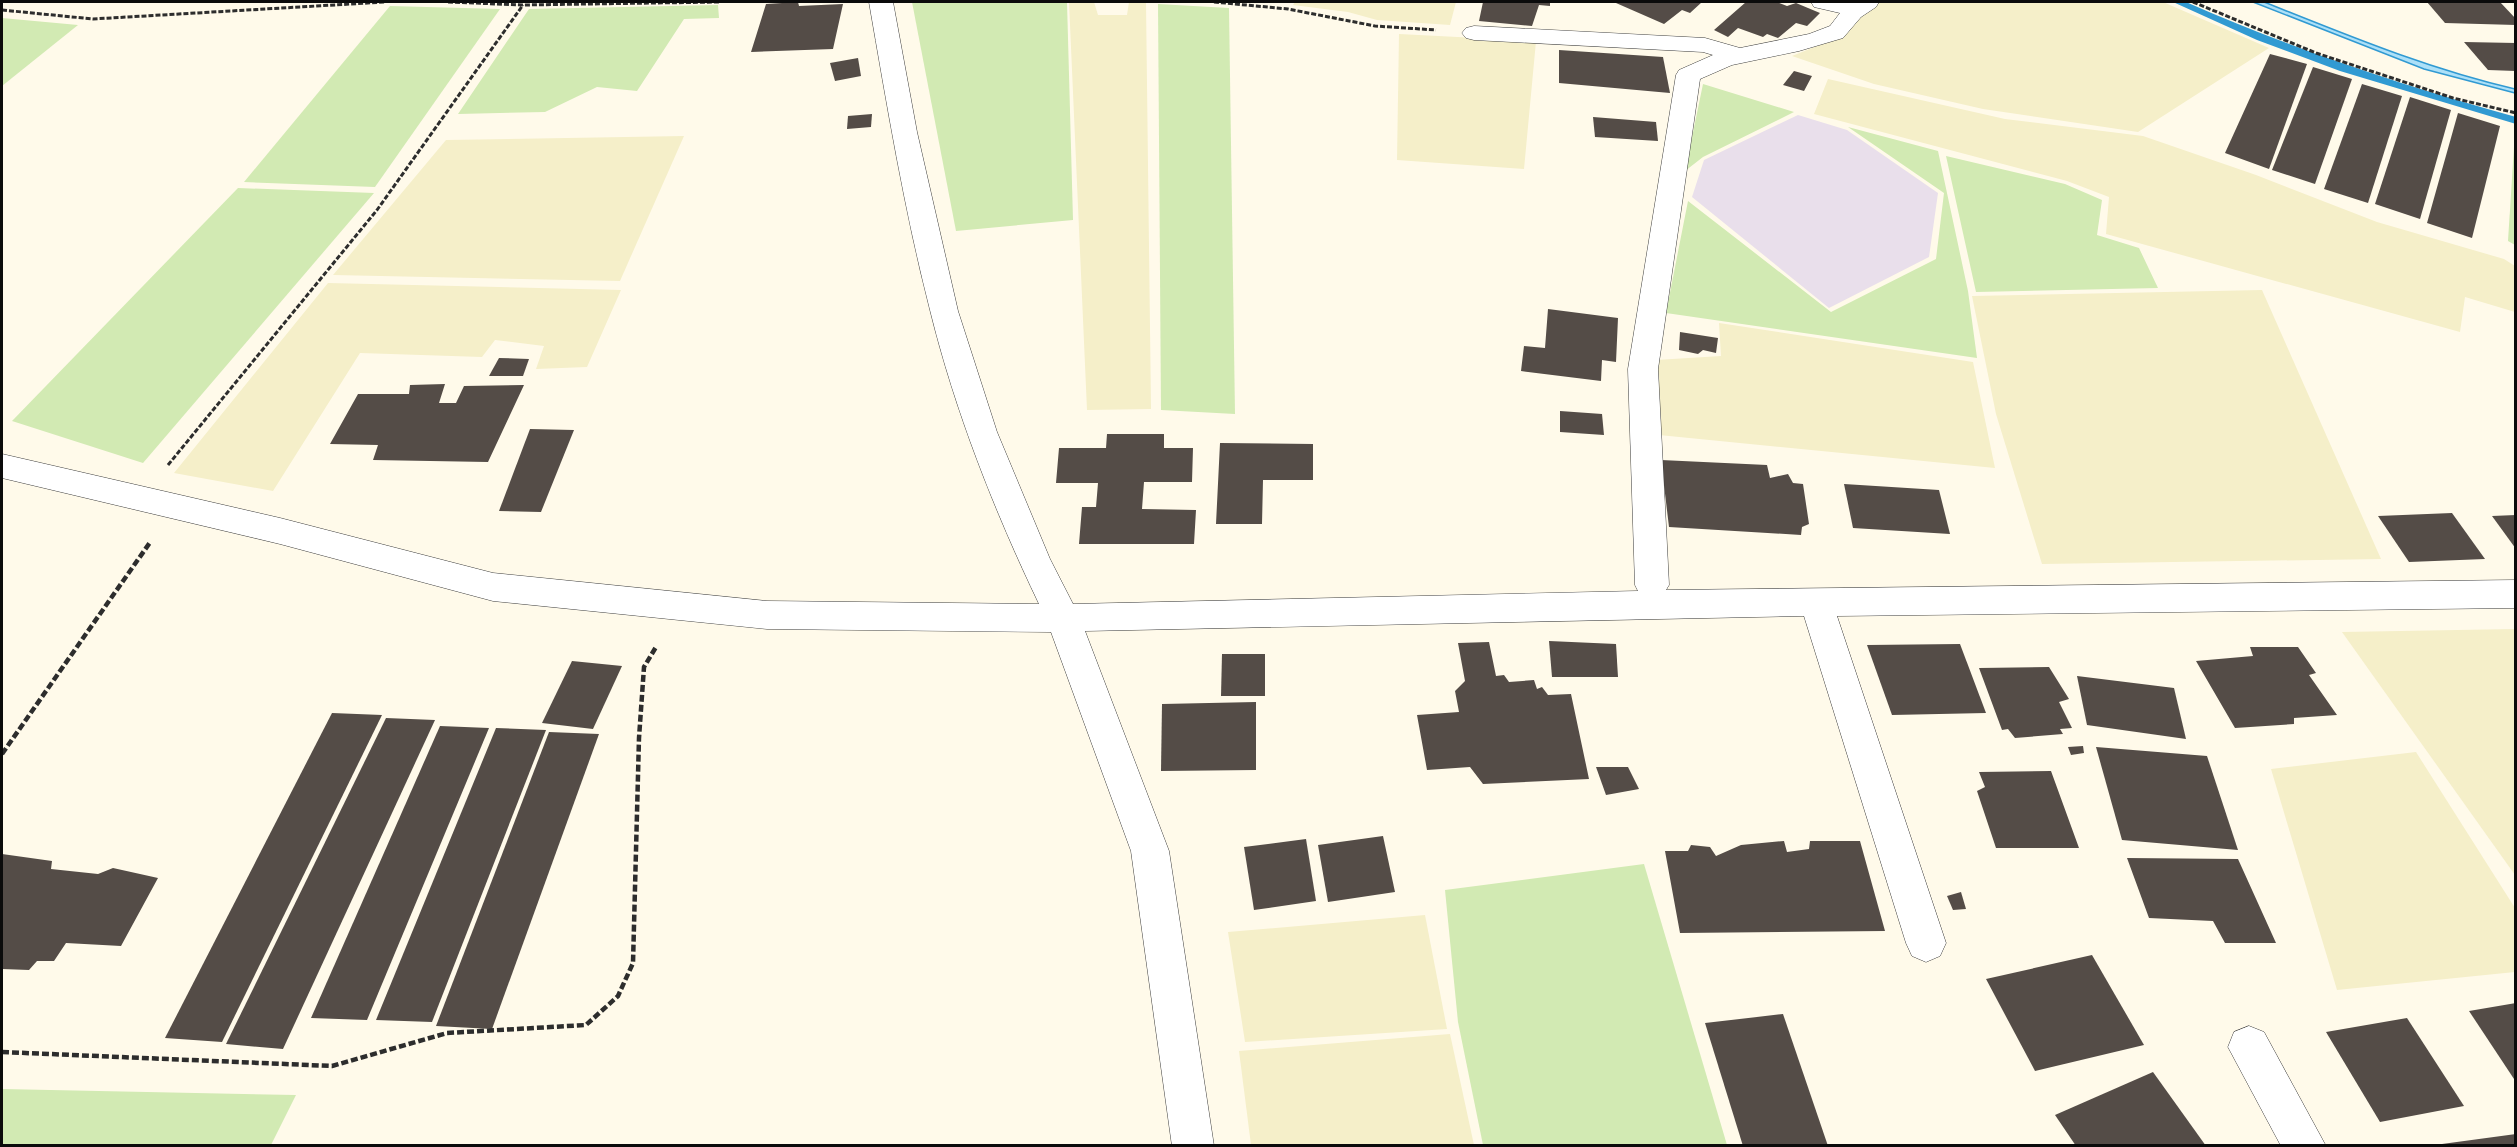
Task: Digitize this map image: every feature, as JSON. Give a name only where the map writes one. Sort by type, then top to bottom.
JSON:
[{"type":"street","points":[[881,2],[904,132],[944,311],[982,432],[1034,559],[1063,618],[1150,850],[1193,1146]]},
{"type":"street","points":[[1822,2],[1862,5]]},
{"type":"street","points":[[1652,585],[1643,369],[1688,75],[1706,63],[1815,40],[1838,32],[1862,5]]},
{"type":"street","points":[[1474,33],[1705,45],[1738,55]]},
{"type":"street","points":[[2,466],[176,507],[493,587],[767,615],[1063,618],[1816,602],[2516,594]]},
{"type":"street","points":[[1816,602],[1926,943]]},
{"type":"street","points":[[2248,1047],[2305,1146]]},
{"type":"path","points":[[2,10],[93,19],[385,2]]},
{"type":"path","points":[[448,2],[523,5],[720,2]]},
{"type":"path","points":[[1214,2],[1288,9],[1375,26],[1474,33]]},
{"type":"path","points":[[2193,2],[2316,53],[2453,98],[2516,113]]},
{"type":"path","points":[[140,499],[377,210],[523,5]]},
{"type":"path","points":[[2,754],[176,507]]},
{"type":"path","points":[[2,1052],[332,1066],[447,1033],[586,1025],[618,996],[633,963],[639,738],[644,667],[681,607]]},
{"type":"shaded area","points":[[1069,2],[1094,2],[1098,15],[1127,15],[1129,2],[1146,2],[1151,409],[1087,410]]},
{"type":"shaded area","points":[[1295,2],[1456,2],[1450,25],[1377,20],[1348,12],[1293,5]]},
{"type":"shaded area","points":[[1876,2],[2163,2],[2269,48],[2138,132],[1983,109],[1874,84],[1792,56],[1842,36]]},
{"type":"shaded area","points":[[1399,34],[1536,41],[1524,169],[1397,160]]},
{"type":"shaded area","points":[[1828,79],[2005,119],[2143,136],[2256,175],[2377,222],[2504,259],[2515,266],[2515,312],[2465,297],[2460,332],[2106,234],[2109,197],[2067,181],[1814,114]]},
{"type":"shaded area","points":[[1798,115],[1847,130],[1938,193],[1929,257],[1829,308],[1692,197],[1704,160]]},
{"type":"shaded area","points":[[684,136],[620,281],[333,275],[446,140]]},
{"type":"shaded area","points":[[328,283],[621,290],[587,367],[536,369],[544,346],[495,340],[482,357],[360,353],[273,491],[174,473]]},
{"type":"shaded area","points":[[2262,290],[2381,559],[2042,564],[1996,414],[1972,296]]},
{"type":"shaded area","points":[[1719,323],[1973,362],[1995,468],[1659,435],[1656,360],[1721,356]]},
{"type":"shaded area","points":[[2516,629],[2515,875],[2342,632]]},
{"type":"shaded area","points":[[2416,752],[2515,908],[2515,972],[2337,990],[2271,769]]},
{"type":"shaded area","points":[[1425,915],[1447,1029],[1245,1042],[1228,932]]},
{"type":"shaded area","points":[[1450,1034],[1474,1145],[1251,1145],[1239,1051]]},
{"type":"green space","points":[[912,2],[1067,2],[1073,220],[956,231]]},
{"type":"green space","points":[[1158,4],[1229,8],[1235,414],[1161,410]]},
{"type":"green space","points":[[718,5],[719,18],[684,19],[637,91],[597,87],[545,112],[458,114],[529,9]]},
{"type":"green space","points":[[390,6],[500,9],[375,187],[244,182]]},
{"type":"green space","points":[[2,18],[78,25],[2,86]]},
{"type":"green space","points":[[1703,84],[1794,112],[1703,157],[1685,171]]},
{"type":"green space","points":[[1848,127],[1938,151],[1968,291],[1977,358],[1666,313],[1688,201],[1831,312],[1936,259],[1944,193]]},
{"type":"green space","points":[[2515,131],[2515,245],[2508,241]]},
{"type":"green space","points":[[1946,156],[2065,184],[2102,200],[2097,235],[2139,248],[2158,288],[1976,292]]},
{"type":"green space","points":[[238,188],[374,193],[143,463],[12,421]]},
{"type":"green space","points":[[1644,864],[1727,1145],[1483,1145],[1458,1022],[1445,890]]},
{"type":"green space","points":[[2,1089],[296,1095],[271,1145],[2,1146]]},
{"type":"water","points":[[2253,2],[2264,2],[2357,39],[2451,72],[2515,89],[2515,93],[2424,69]]},
{"type":"building","points":[[798,2],[799,6],[843,4],[833,49],[751,52],[766,4]]},
{"type":"building","points":[[1483,2],[1550,2],[1550,6],[1539,5],[1532,26],[1479,21]]},
{"type":"building","points":[[1702,2],[1690,13],[1682,10],[1664,24],[1616,3]]},
{"type":"building","points":[[1746,2],[1777,2],[1787,6],[1796,3],[1820,13],[1807,26],[1796,23],[1778,38],[1767,34],[1763,37],[1738,28],[1728,37],[1714,30]]},
{"type":"building","points":[[2427,2],[2500,2],[2516,19],[2516,25],[2445,23]]},
{"type":"building","points":[[2464,42],[2516,43],[2516,71],[2488,70]]},
{"type":"building","points":[[1559,50],[1663,57],[1670,93],[1559,83]]},
{"type":"building","points":[[2270,54],[2307,64],[2269,169],[2225,153]]},
{"type":"building","points":[[858,58],[861,76],[835,81],[830,63]]},
{"type":"building","points":[[2313,67],[2352,79],[2315,184],[2272,170]]},
{"type":"building","points":[[1794,71],[1812,76],[1804,91],[1783,85]]},
{"type":"building","points":[[2362,84],[2402,96],[2368,203],[2324,189]]},
{"type":"building","points":[[2410,97],[2451,110],[2420,219],[2375,204]]},
{"type":"building","points":[[2458,113],[2500,126],[2472,238],[2427,223]]},
{"type":"building","points":[[872,114],[871,127],[847,129],[848,116]]},
{"type":"building","points":[[1593,117],[1656,122],[1658,141],[1595,137]]},
{"type":"building","points":[[1548,309],[1618,318],[1616,362],[1602,360],[1601,381],[1521,371],[1524,346],[1545,348]]},
{"type":"building","points":[[1680,332],[1718,338],[1716,353],[1703,350],[1698,354],[1679,350]]},
{"type":"building","points":[[499,358],[529,359],[523,376],[489,376]]},
{"type":"building","points":[[445,384],[439,403],[456,403],[464,386],[524,385],[488,462],[373,460],[378,445],[330,444],[358,394],[409,394],[410,385]]},
{"type":"building","points":[[1560,411],[1602,414],[1604,435],[1560,432]]},
{"type":"building","points":[[530,429],[574,430],[541,512],[499,511]]},
{"type":"building","points":[[1107,434],[1164,434],[1164,448],[1193,448],[1192,482],[1144,482],[1142,509],[1196,510],[1194,544],[1079,544],[1082,507],[1096,507],[1098,483],[1056,483],[1059,448],[1106,448]]},
{"type":"building","points":[[1220,443],[1313,444],[1313,480],[1263,480],[1262,524],[1216,524]]},
{"type":"building","points":[[1661,460],[1767,465],[1770,478],[1788,474],[1793,483],[1803,484],[1809,524],[1802,527],[1801,535],[1669,527]]},
{"type":"building","points":[[1844,484],[1939,490],[1950,534],[1853,528]]},
{"type":"building","points":[[2452,513],[2485,559],[2409,562],[2378,516]]},
{"type":"building","points":[[2516,515],[2516,549],[2492,516]]},
{"type":"building","points":[[1549,641],[1616,644],[1618,677],[1552,677]]},
{"type":"building","points":[[1489,642],[1496,676],[1504,675],[1509,682],[1534,680],[1537,689],[1542,687],[1548,695],[1571,694],[1589,779],[1483,784],[1470,767],[1427,770],[1417,715],[1459,712],[1455,691],[1465,681],[1458,643]]},
{"type":"building","points":[[1960,644],[1986,713],[1892,715],[1867,645]]},
{"type":"building","points":[[2250,647],[2298,647],[2316,673],[2309,675],[2337,715],[2294,718],[2294,724],[2235,728],[2196,661],[2253,656]]},
{"type":"building","points":[[1222,654],[1265,654],[1265,696],[1221,696]]},
{"type":"building","points":[[572,661],[622,666],[593,729],[542,723]]},
{"type":"building","points":[[2049,667],[2069,699],[2059,702],[2072,728],[2060,729],[2063,734],[2015,738],[2008,729],[2002,730],[1979,668]]},
{"type":"building","points":[[2077,676],[2174,688],[2186,739],[2087,725]]},
{"type":"building","points":[[1256,702],[1256,770],[1161,771],[1162,704]]},
{"type":"building","points":[[332,713],[382,715],[222,1042],[165,1038]]},
{"type":"building","points":[[386,718],[435,720],[283,1049],[226,1044]]},
{"type":"building","points":[[440,726],[489,728],[367,1020],[311,1018]]},
{"type":"building","points":[[496,728],[546,730],[432,1022],[376,1020]]},
{"type":"building","points":[[549,732],[599,734],[492,1029],[436,1026]]},
{"type":"building","points":[[2083,746],[2084,753],[2071,755],[2068,747]]},
{"type":"building","points":[[2096,747],[2207,756],[2238,850],[2122,840]]},
{"type":"building","points":[[1596,767],[1628,767],[1639,789],[1606,795]]},
{"type":"building","points":[[2051,771],[2079,848],[1996,848],[1977,791],[1985,787],[1979,772]]},
{"type":"building","points":[[1383,836],[1395,892],[1328,902],[1318,845]]},
{"type":"building","points":[[1306,839],[1316,901],[1254,910],[1244,847]]},
{"type":"building","points":[[1784,841],[1787,852],[1809,849],[1810,841],[1860,841],[1885,931],[1680,933],[1665,851],[1688,851],[1691,845],[1710,847],[1716,856],[1741,845]]},
{"type":"building","points":[[2,854],[52,861],[51,869],[98,874],[113,868],[158,878],[121,946],[66,943],[54,961],[37,961],[29,970],[2,969]]},
{"type":"building","points":[[2127,858],[2238,859],[2276,943],[2225,943],[2213,921],[2149,918]]},
{"type":"building","points":[[1961,892],[1966,909],[1953,910],[1947,896]]},
{"type":"building","points":[[2092,955],[2144,1045],[2035,1071],[1986,979]]},
{"type":"building","points":[[2516,1003],[2516,1082],[2469,1011]]},
{"type":"building","points":[[1783,1014],[1828,1146],[1743,1146],[1705,1023]]},
{"type":"building","points":[[2407,1018],[2464,1106],[2380,1122],[2326,1032]]},
{"type":"building","points":[[2153,1072],[2206,1146],[2076,1146],[2055,1115]]},
{"type":"building","points":[[2516,1134],[2516,1146],[2442,1146],[2442,1144]]},
{"type":"waterway","points":[[2178,2],[2344,69],[2516,121]]}]
